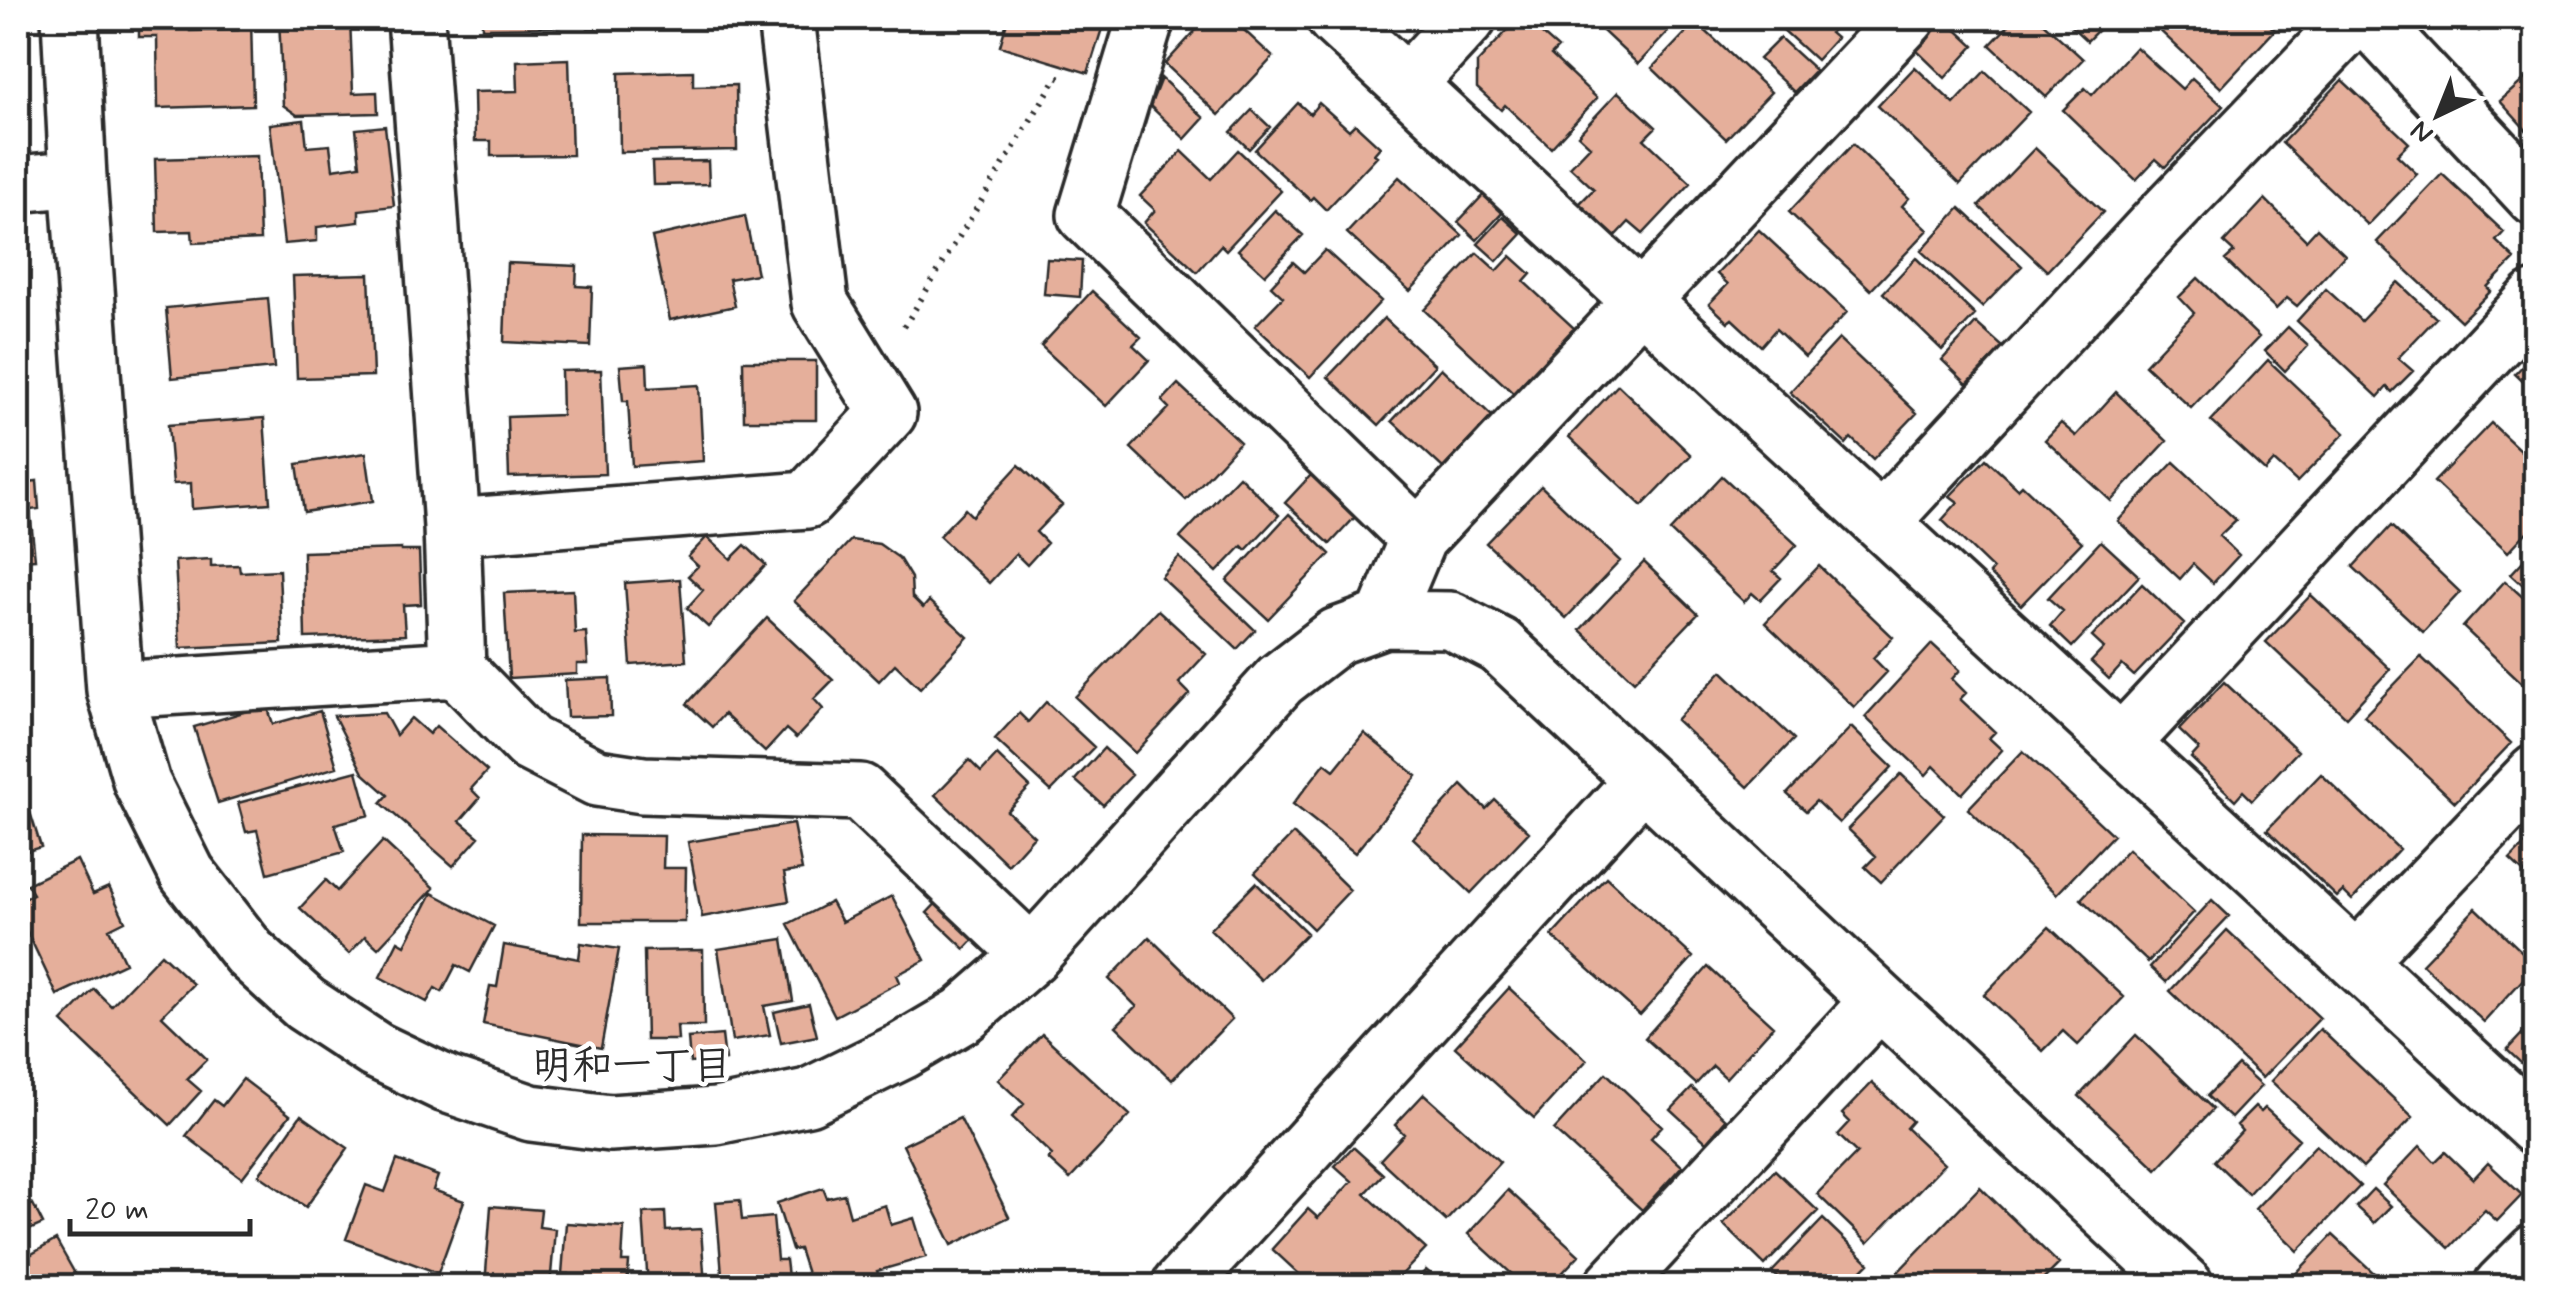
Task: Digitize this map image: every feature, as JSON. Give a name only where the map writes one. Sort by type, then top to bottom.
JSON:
[{"type":"street","points":[[70,18],[115,690],[142,783],[187,873],[249,953],[305,1004],[375,1050],[446,1084],[531,1113],[610,1122],[716,1116],[808,1097],[902,1051],[963,1014],[1032,955],[1280,680],[1337,636],[1384,619],[1450,620],[1500,646],[2185,1286]]},
{"type":"street","points":[[416,18],[452,528],[457,669],[529,743],[597,778],[643,786],[860,792],[1032,955]]},
{"type":"street","points":[[452,528],[806,500],[888,413],[820,303],[786,18]]},
{"type":"street","points":[[1146,18],[1086,216],[1418,538]]},
{"type":"street","points":[[1335,18],[2536,1127]]},
{"type":"street","points":[[1407,84],[1468,18]]},
{"type":"street","points":[[1384,619],[1418,538],[1907,18]]},
{"type":"street","points":[[1881,522],[2154,227],[2355,18]]},
{"type":"street","points":[[2368,18],[2536,198]]},
{"type":"street","points":[[18,184],[78,178]]},
{"type":"street","points":[[2121,744],[2536,299]]},
{"type":"street","points":[[115,690],[457,669]]},
{"type":"street","points":[[2356,960],[2536,773]]},
{"type":"street","points":[[1180,1286],[1643,780]]},
{"type":"street","points":[[1641,1277],[1878,1002]]},
{"type":"street","points":[[2502,1286],[2536,1252]]},
{"type":"path","points":[[869,384],[1057,77],[1116,109]]},
{"type":"building","points":[[139,18],[189,18],[190,31],[238,30],[238,18],[251,18],[253,105],[158,108],[157,37],[139,37]]},
{"type":"building","points":[[279,18],[350,18],[353,93],[377,92],[378,113],[297,115],[283,105]]},
{"type":"building","points":[[482,18],[560,18],[560,27],[482,28]]},
{"type":"building","points":[[588,18],[656,18],[656,26],[588,28]]},
{"type":"building","points":[[728,18],[728,19],[673,20]]},
{"type":"building","points":[[1008,18],[1091,18],[1104,22],[1088,73],[1000,46]]},
{"type":"building","points":[[1207,18],[1231,18],[1273,57],[1219,115],[1165,64]]},
{"type":"building","points":[[1519,18],[1524,18],[1558,48],[1551,55],[1597,98],[1551,148],[1505,105],[1501,110],[1477,88],[1477,63]]},
{"type":"building","points":[[1589,18],[1681,18],[1638,64]]},
{"type":"building","points":[[1770,18],[1844,18],[1830,33],[1836,38],[1816,60]]},
{"type":"building","points":[[2016,18],[2038,18],[2083,59],[2046,97],[1990,45]]},
{"type":"building","points":[[2062,18],[2110,18],[2087,41]]},
{"type":"building","points":[[2162,18],[2262,18],[2275,30],[2221,88],[2155,26]]},
{"type":"building","points":[[2465,18],[2492,18],[2479,31]]},
{"type":"building","points":[[1945,19],[1974,46],[1945,78],[1916,50]]},
{"type":"building","points":[[1696,22],[1771,92],[1726,139],[1652,68]]},
{"type":"building","points":[[1780,38],[1815,70],[1794,92],[1759,59]]},
{"type":"building","points":[[2136,47],[2182,89],[2192,78],[2223,106],[2165,167],[2156,159],[2136,180],[2063,110],[2085,88],[2092,95]]},
{"type":"building","points":[[569,59],[572,155],[491,156],[491,141],[475,141],[474,92],[518,91],[517,61]]},
{"type":"building","points":[[1915,67],[1954,104],[1985,71],[2029,112],[1960,184],[1878,106]]},
{"type":"building","points":[[2536,69],[2536,141],[2500,101]]},
{"type":"building","points":[[693,71],[693,86],[736,85],[737,150],[620,152],[619,73]]},
{"type":"building","points":[[1161,78],[1204,118],[1185,139],[1150,106]]},
{"type":"building","points":[[2342,80],[2409,143],[2397,155],[2417,174],[2368,225],[2282,143]]},
{"type":"building","points":[[1618,92],[1656,127],[1644,139],[1691,183],[1643,234],[1629,222],[1614,238],[1578,205],[1594,189],[1570,167],[1590,146],[1578,135]]},
{"type":"building","points":[[1298,103],[1310,114],[1319,103],[1349,130],[1355,124],[1380,147],[1374,154],[1377,156],[1326,210],[1255,150]]},
{"type":"building","points":[[1252,110],[1270,127],[1249,149],[1231,132]]},
{"type":"building","points":[[304,120],[307,147],[330,145],[333,169],[360,165],[356,129],[385,126],[394,206],[359,210],[359,222],[317,227],[317,241],[284,244],[270,124]]},
{"type":"building","points":[[1853,144],[1909,198],[1902,206],[1928,230],[1871,290],[1789,212]]},
{"type":"building","points":[[2035,148],[2103,212],[2047,271],[1979,206]]},
{"type":"building","points":[[1238,150],[1281,191],[1226,250],[1221,245],[1197,272],[1144,223],[1155,210],[1140,196],[1182,151],[1211,179]]},
{"type":"building","points":[[257,156],[260,240],[193,243],[192,231],[157,232],[155,159]]},
{"type":"building","points":[[708,161],[709,184],[653,185],[652,162]]},
{"type":"building","points":[[2442,174],[2504,232],[2496,241],[2515,259],[2461,321],[2377,242]]},
{"type":"building","points":[[1399,177],[1462,235],[1410,291],[1347,233]]},
{"type":"building","points":[[1485,193],[1504,211],[1477,240],[1458,222]]},
{"type":"building","points":[[2265,199],[2306,240],[2317,228],[2345,255],[2297,306],[2287,298],[2276,309],[2225,260],[2234,252],[2224,243]]},
{"type":"building","points":[[1960,208],[2022,266],[1982,307],[1921,251]]},
{"type":"building","points":[[1275,210],[1303,235],[1265,275],[1238,250]]},
{"type":"building","points":[[745,216],[757,274],[729,279],[735,306],[670,320],[652,237]]},
{"type":"building","points":[[1503,217],[1522,234],[1497,261],[1478,244]]},
{"type":"building","points":[[1759,230],[1847,312],[1805,357],[1776,329],[1761,346],[1709,304],[1728,284],[1717,274]]},
{"type":"building","points":[[18,242],[28,364],[19,365],[22,409],[18,409]]},
{"type":"building","points":[[1325,250],[1381,301],[1310,377],[1255,326],[1283,297],[1271,286],[1293,262],[1304,272]]},
{"type":"building","points":[[1477,253],[1497,271],[1511,256],[1531,274],[1524,282],[1574,328],[1513,393],[1424,310]]},
{"type":"building","points":[[1916,258],[1975,315],[1942,350],[1883,293]]},
{"type":"building","points":[[1047,259],[1082,261],[1080,297],[1044,294]]},
{"type":"building","points":[[507,263],[577,266],[576,286],[592,287],[590,346],[504,342]]},
{"type":"building","points":[[369,274],[373,376],[297,378],[293,276]]},
{"type":"building","points":[[2198,278],[2259,337],[2191,408],[2145,365],[2194,313],[2179,297]]},
{"type":"building","points":[[2398,282],[2436,318],[2398,358],[2413,371],[2392,392],[2387,387],[2378,397],[2297,321],[2326,289],[2361,321]]},
{"type":"building","points":[[1092,291],[1141,337],[1133,345],[1149,360],[1106,406],[1041,346]]},
{"type":"building","points":[[268,298],[274,368],[172,378],[166,308]]},
{"type":"building","points":[[1384,318],[1435,365],[1379,425],[1328,377]]},
{"type":"building","points":[[1976,323],[2003,347],[1967,384],[1942,360]]},
{"type":"building","points":[[2288,327],[2308,346],[2285,371],[2265,351]]},
{"type":"building","points":[[1839,339],[1917,413],[1873,459],[1851,438],[1846,444],[1790,392]]},
{"type":"building","points":[[2536,352],[2536,394],[2515,374]]},
{"type":"building","points":[[2268,360],[2345,433],[2297,482],[2274,461],[2265,471],[2211,421]]},
{"type":"building","points":[[743,361],[816,361],[816,420],[744,420]]},
{"type":"building","points":[[647,364],[648,388],[699,385],[703,461],[632,466],[628,401],[623,401],[620,366]]},
{"type":"building","points":[[1441,368],[1492,416],[1443,468],[1392,421]]},
{"type":"building","points":[[601,370],[605,474],[509,477],[507,417],[562,415],[561,371]]},
{"type":"building","points":[[1178,384],[1240,442],[1186,500],[1131,448],[1169,408],[1162,401]]},
{"type":"building","points":[[1618,385],[1691,455],[1642,506],[1569,437]]},
{"type":"building","points":[[2116,392],[2167,441],[2111,501],[2045,440],[2061,423],[2076,436]]},
{"type":"building","points":[[264,418],[270,503],[192,509],[191,483],[173,484],[168,425]]},
{"type":"building","points":[[2491,423],[2536,465],[2536,522],[2508,552],[2434,482]]},
{"type":"building","points":[[366,453],[373,501],[304,512],[297,464]]},
{"type":"building","points":[[1986,459],[2018,489],[2022,485],[2082,542],[2021,605],[1989,574],[1993,569],[1942,520],[1958,502],[1950,496]]},
{"type":"building","points":[[2174,462],[2236,520],[2219,536],[2239,555],[2213,583],[2193,564],[2180,579],[2118,521]]},
{"type":"building","points":[[1019,465],[1062,505],[1036,532],[1047,543],[1027,565],[1016,554],[989,583],[939,536],[965,509],[972,516]]},
{"type":"building","points":[[27,472],[28,482],[37,481],[39,509],[30,510],[35,559],[18,560],[18,473]]},
{"type":"building","points":[[1311,475],[1355,517],[1330,544],[1285,503]]},
{"type":"building","points":[[1239,476],[1279,515],[1246,550],[1242,546],[1217,572],[1180,538]]},
{"type":"building","points":[[1722,476],[1797,545],[1773,571],[1781,578],[1760,600],[1752,593],[1744,602],[1670,531]]},
{"type":"building","points":[[1541,486],[1620,561],[1566,618],[1486,543]]},
{"type":"building","points":[[1289,514],[1330,554],[1268,619],[1227,581]]},
{"type":"building","points":[[2391,526],[2460,592],[2423,632],[2353,567]]},
{"type":"building","points":[[707,537],[731,559],[745,545],[766,565],[708,627],[687,608],[703,590],[688,576],[698,566],[688,557]]},
{"type":"building","points":[[851,540],[879,544],[899,558],[911,578],[912,597],[923,608],[929,601],[968,637],[920,688],[895,664],[879,681],[794,601]]},
{"type":"building","points":[[2101,541],[2139,576],[2072,647],[2050,626],[2063,611],[2048,598]]},
{"type":"building","points":[[2536,547],[2536,597],[2511,574]]},
{"type":"building","points":[[419,551],[421,604],[403,605],[405,635],[305,638],[303,552]]},
{"type":"building","points":[[1179,557],[1255,630],[1237,649],[1161,577]]},
{"type":"building","points":[[211,559],[211,566],[239,565],[240,572],[279,570],[282,643],[180,648],[175,561]]},
{"type":"building","points":[[1644,562],[1698,614],[1634,681],[1580,630]]},
{"type":"building","points":[[1819,566],[1893,637],[1873,658],[1887,672],[1854,707],[1765,623]]},
{"type":"building","points":[[680,579],[686,661],[631,665],[625,583]]},
{"type":"building","points":[[2505,581],[2536,609],[2536,696],[2463,627]]},
{"type":"building","points":[[2142,584],[2184,624],[2134,676],[2122,665],[2109,679],[2091,662],[2104,648],[2092,637]]},
{"type":"building","points":[[573,590],[575,633],[586,632],[588,664],[577,664],[577,674],[509,678],[504,593]]},
{"type":"building","points":[[2311,595],[2390,669],[2346,717],[2266,642]]},
{"type":"building","points":[[1158,610],[1206,654],[1179,683],[1190,694],[1135,753],[1075,697]]},
{"type":"building","points":[[767,618],[833,680],[814,699],[823,709],[796,738],[786,729],[765,752],[724,714],[712,727],[687,704]]},
{"type":"building","points":[[18,641],[24,693],[18,694]]},
{"type":"building","points":[[1932,644],[1960,670],[1952,679],[1966,693],[1960,699],[1995,732],[1989,738],[2002,750],[1962,794],[1934,766],[1926,775],[1865,717]]},
{"type":"building","points":[[2421,657],[2511,743],[2455,802],[2364,716]]},
{"type":"building","points":[[1722,671],[1794,739],[1748,787],[1676,720]]},
{"type":"building","points":[[610,678],[611,716],[567,717],[565,680]]},
{"type":"building","points":[[2224,682],[2298,751],[2252,800],[2243,791],[2235,800],[2191,758],[2199,749],[2179,730]]},
{"type":"building","points":[[1046,702],[1094,747],[1051,791],[995,739],[1019,713],[1028,722]]},
{"type":"building","points":[[267,705],[273,724],[320,711],[337,767],[218,803],[194,727]]},
{"type":"building","points":[[384,713],[396,735],[411,718],[429,734],[436,726],[487,771],[471,789],[480,798],[460,821],[479,837],[453,866],[381,803],[388,795],[363,773],[334,716]]},
{"type":"building","points":[[1851,727],[1892,767],[1839,823],[1816,801],[1806,811],[1787,794]]},
{"type":"building","points":[[1364,733],[1417,776],[1355,853],[1293,804],[1325,763],[1334,770]]},
{"type":"building","points":[[1104,748],[1132,775],[1103,805],[1075,780]]},
{"type":"building","points":[[2023,751],[2113,835],[2057,894],[1968,809]]},
{"type":"building","points":[[997,755],[1030,787],[1007,811],[1034,836],[1008,865],[935,795],[969,760],[981,772]]},
{"type":"building","points":[[357,771],[369,815],[335,824],[344,852],[268,873],[257,830],[246,832],[238,803]]},
{"type":"building","points":[[18,774],[41,847],[18,854]]},
{"type":"building","points":[[1901,774],[1944,815],[1881,882],[1865,867],[1876,856],[1848,829]]},
{"type":"building","points":[[2321,774],[2399,849],[2352,900],[2343,891],[2337,897],[2267,830]]},
{"type":"building","points":[[1462,785],[1486,809],[1495,800],[1529,832],[1471,893],[1413,838]]},
{"type":"building","points":[[793,824],[802,870],[784,873],[789,901],[702,917],[688,842]]},
{"type":"building","points":[[2536,833],[2536,884],[2510,860]]},
{"type":"building","points":[[1293,834],[1350,890],[1313,929],[1255,873]]},
{"type":"building","points":[[582,835],[664,836],[663,868],[686,868],[685,922],[581,922]]},
{"type":"building","points":[[383,841],[434,888],[378,948],[365,936],[349,954],[300,908],[326,880],[337,891]]},
{"type":"building","points":[[2128,849],[2194,912],[2148,962],[2081,899]]},
{"type":"building","points":[[77,860],[93,894],[109,887],[125,921],[109,929],[125,963],[57,995],[18,912],[18,901],[33,894],[27,884]]},
{"type":"building","points":[[1606,877],[1693,957],[1640,1015],[1552,936]]},
{"type":"building","points":[[1256,883],[1307,933],[1261,980],[1210,929]]},
{"type":"building","points":[[432,893],[494,926],[470,972],[456,965],[442,992],[435,988],[427,1002],[380,977],[398,941],[405,945]]},
{"type":"building","points":[[945,894],[983,930],[965,949],[927,913]]},
{"type":"building","points":[[892,896],[925,960],[897,975],[900,982],[835,1016],[788,924],[831,902],[842,922]]},
{"type":"building","points":[[2212,900],[2229,916],[2166,982],[2150,967]]},
{"type":"building","points":[[2476,908],[2536,965],[2484,1022],[2422,964]]},
{"type":"building","points":[[2049,927],[2124,997],[2078,1045],[2063,1031],[2043,1051],[1984,995]]},
{"type":"building","points":[[2227,930],[2320,1018],[2262,1078],[2170,991]]},
{"type":"building","points":[[1149,937],[1232,1019],[1172,1080],[1116,1026],[1136,1006],[1109,979]]},
{"type":"building","points":[[783,939],[793,1001],[764,1006],[770,1035],[732,1041],[718,949]]},
{"type":"building","points":[[581,943],[619,949],[601,1048],[483,1024],[490,986],[497,987],[504,945],[579,959]]},
{"type":"building","points":[[703,950],[704,1026],[677,1026],[678,1040],[646,1040],[644,951]]},
{"type":"building","points":[[161,954],[193,984],[162,1016],[207,1059],[187,1079],[201,1091],[170,1125],[62,1022],[94,989],[111,1006]]},
{"type":"building","points":[[1708,967],[1773,1026],[1726,1078],[1713,1066],[1696,1084],[1645,1038]]},
{"type":"building","points":[[1509,988],[1587,1060],[1534,1118],[1455,1047]]},
{"type":"building","points":[[809,1004],[817,1036],[781,1043],[774,1012]]},
{"type":"building","points":[[2536,1019],[2536,1077],[2507,1050]]},
{"type":"building","points":[[2320,1029],[2413,1117],[2363,1168],[2271,1081]]},
{"type":"building","points":[[1042,1034],[1130,1115],[1070,1179],[1048,1159],[1052,1155],[1012,1117],[1024,1104],[998,1080]]},
{"type":"building","points":[[722,1035],[725,1060],[690,1063],[688,1038]]},
{"type":"building","points":[[2136,1035],[2213,1109],[2157,1169],[2079,1096]]},
{"type":"building","points":[[2238,1065],[2261,1086],[2231,1118],[2207,1096]]},
{"type":"building","points":[[1606,1073],[1662,1126],[1651,1138],[1682,1166],[1642,1210],[1554,1130]]},
{"type":"building","points":[[243,1079],[290,1115],[242,1178],[186,1136],[214,1100],[222,1106]]},
{"type":"building","points":[[1872,1083],[1912,1121],[1906,1128],[1944,1164],[1868,1243],[1817,1194],[1857,1153],[1838,1135],[1850,1122],[1842,1114]]},
{"type":"building","points":[[1692,1088],[1726,1119],[1706,1142],[1671,1110]]},
{"type":"building","points":[[1424,1094],[1500,1162],[1446,1221],[1380,1160],[1404,1134],[1395,1125]]},
{"type":"building","points":[[2255,1107],[2261,1112],[2265,1108],[2299,1139],[2248,1194],[2214,1161],[2242,1131],[2237,1125]]},
{"type":"building","points":[[301,1115],[348,1148],[306,1207],[259,1175]]},
{"type":"building","points":[[960,1118],[1009,1217],[952,1245],[903,1145]]},
{"type":"building","points":[[2316,1145],[2360,1186],[2298,1251],[2255,1209]]},
{"type":"building","points":[[2420,1146],[2435,1162],[2445,1152],[2473,1179],[2488,1163],[2522,1195],[2497,1221],[2485,1210],[2449,1248],[2383,1185]]},
{"type":"building","points":[[1353,1147],[1383,1174],[1365,1194],[1426,1249],[1391,1286],[1312,1286],[1272,1249],[1308,1209],[1318,1218],[1352,1181],[1335,1166]]},
{"type":"building","points":[[397,1160],[438,1176],[433,1190],[464,1201],[438,1273],[346,1239],[366,1185],[385,1192]]},
{"type":"building","points":[[1775,1170],[1818,1211],[1765,1265],[1723,1224]]},
{"type":"building","points":[[1980,1187],[2059,1264],[2037,1286],[1913,1286],[1898,1272]]},
{"type":"building","points":[[823,1188],[827,1198],[844,1194],[850,1216],[885,1205],[891,1225],[914,1218],[926,1257],[877,1271],[881,1283],[870,1286],[839,1286],[838,1282],[811,1286],[799,1249],[792,1250],[777,1203]]},
{"type":"building","points":[[2373,1189],[2391,1206],[2374,1223],[2356,1207]]},
{"type":"building","points":[[1508,1190],[1579,1255],[1550,1286],[1525,1286],[1468,1234]]},
{"type":"building","points":[[740,1200],[742,1220],[773,1217],[777,1260],[786,1260],[789,1286],[723,1286],[716,1202]]},
{"type":"building","points":[[33,1204],[43,1224],[18,1235],[18,1211]]},
{"type":"building","points":[[491,1206],[541,1210],[539,1227],[555,1229],[550,1286],[485,1286]]},
{"type":"building","points":[[665,1212],[666,1231],[701,1229],[705,1286],[648,1286],[643,1213]]},
{"type":"building","points":[[1823,1219],[1869,1263],[1846,1286],[1787,1286],[1772,1272]]},
{"type":"building","points":[[566,1223],[624,1227],[622,1262],[629,1262],[627,1286],[567,1286],[568,1274],[562,1274]]},
{"type":"building","points":[[2333,1235],[2388,1286],[2284,1286]]},
{"type":"building","points":[[56,1240],[82,1286],[18,1286],[18,1262]]},
{"type":"building","points":[[1426,1270],[1445,1286],[1410,1286]]},
{"type":"district","name":"明和一丁目","points":[[632,1067]]}]
